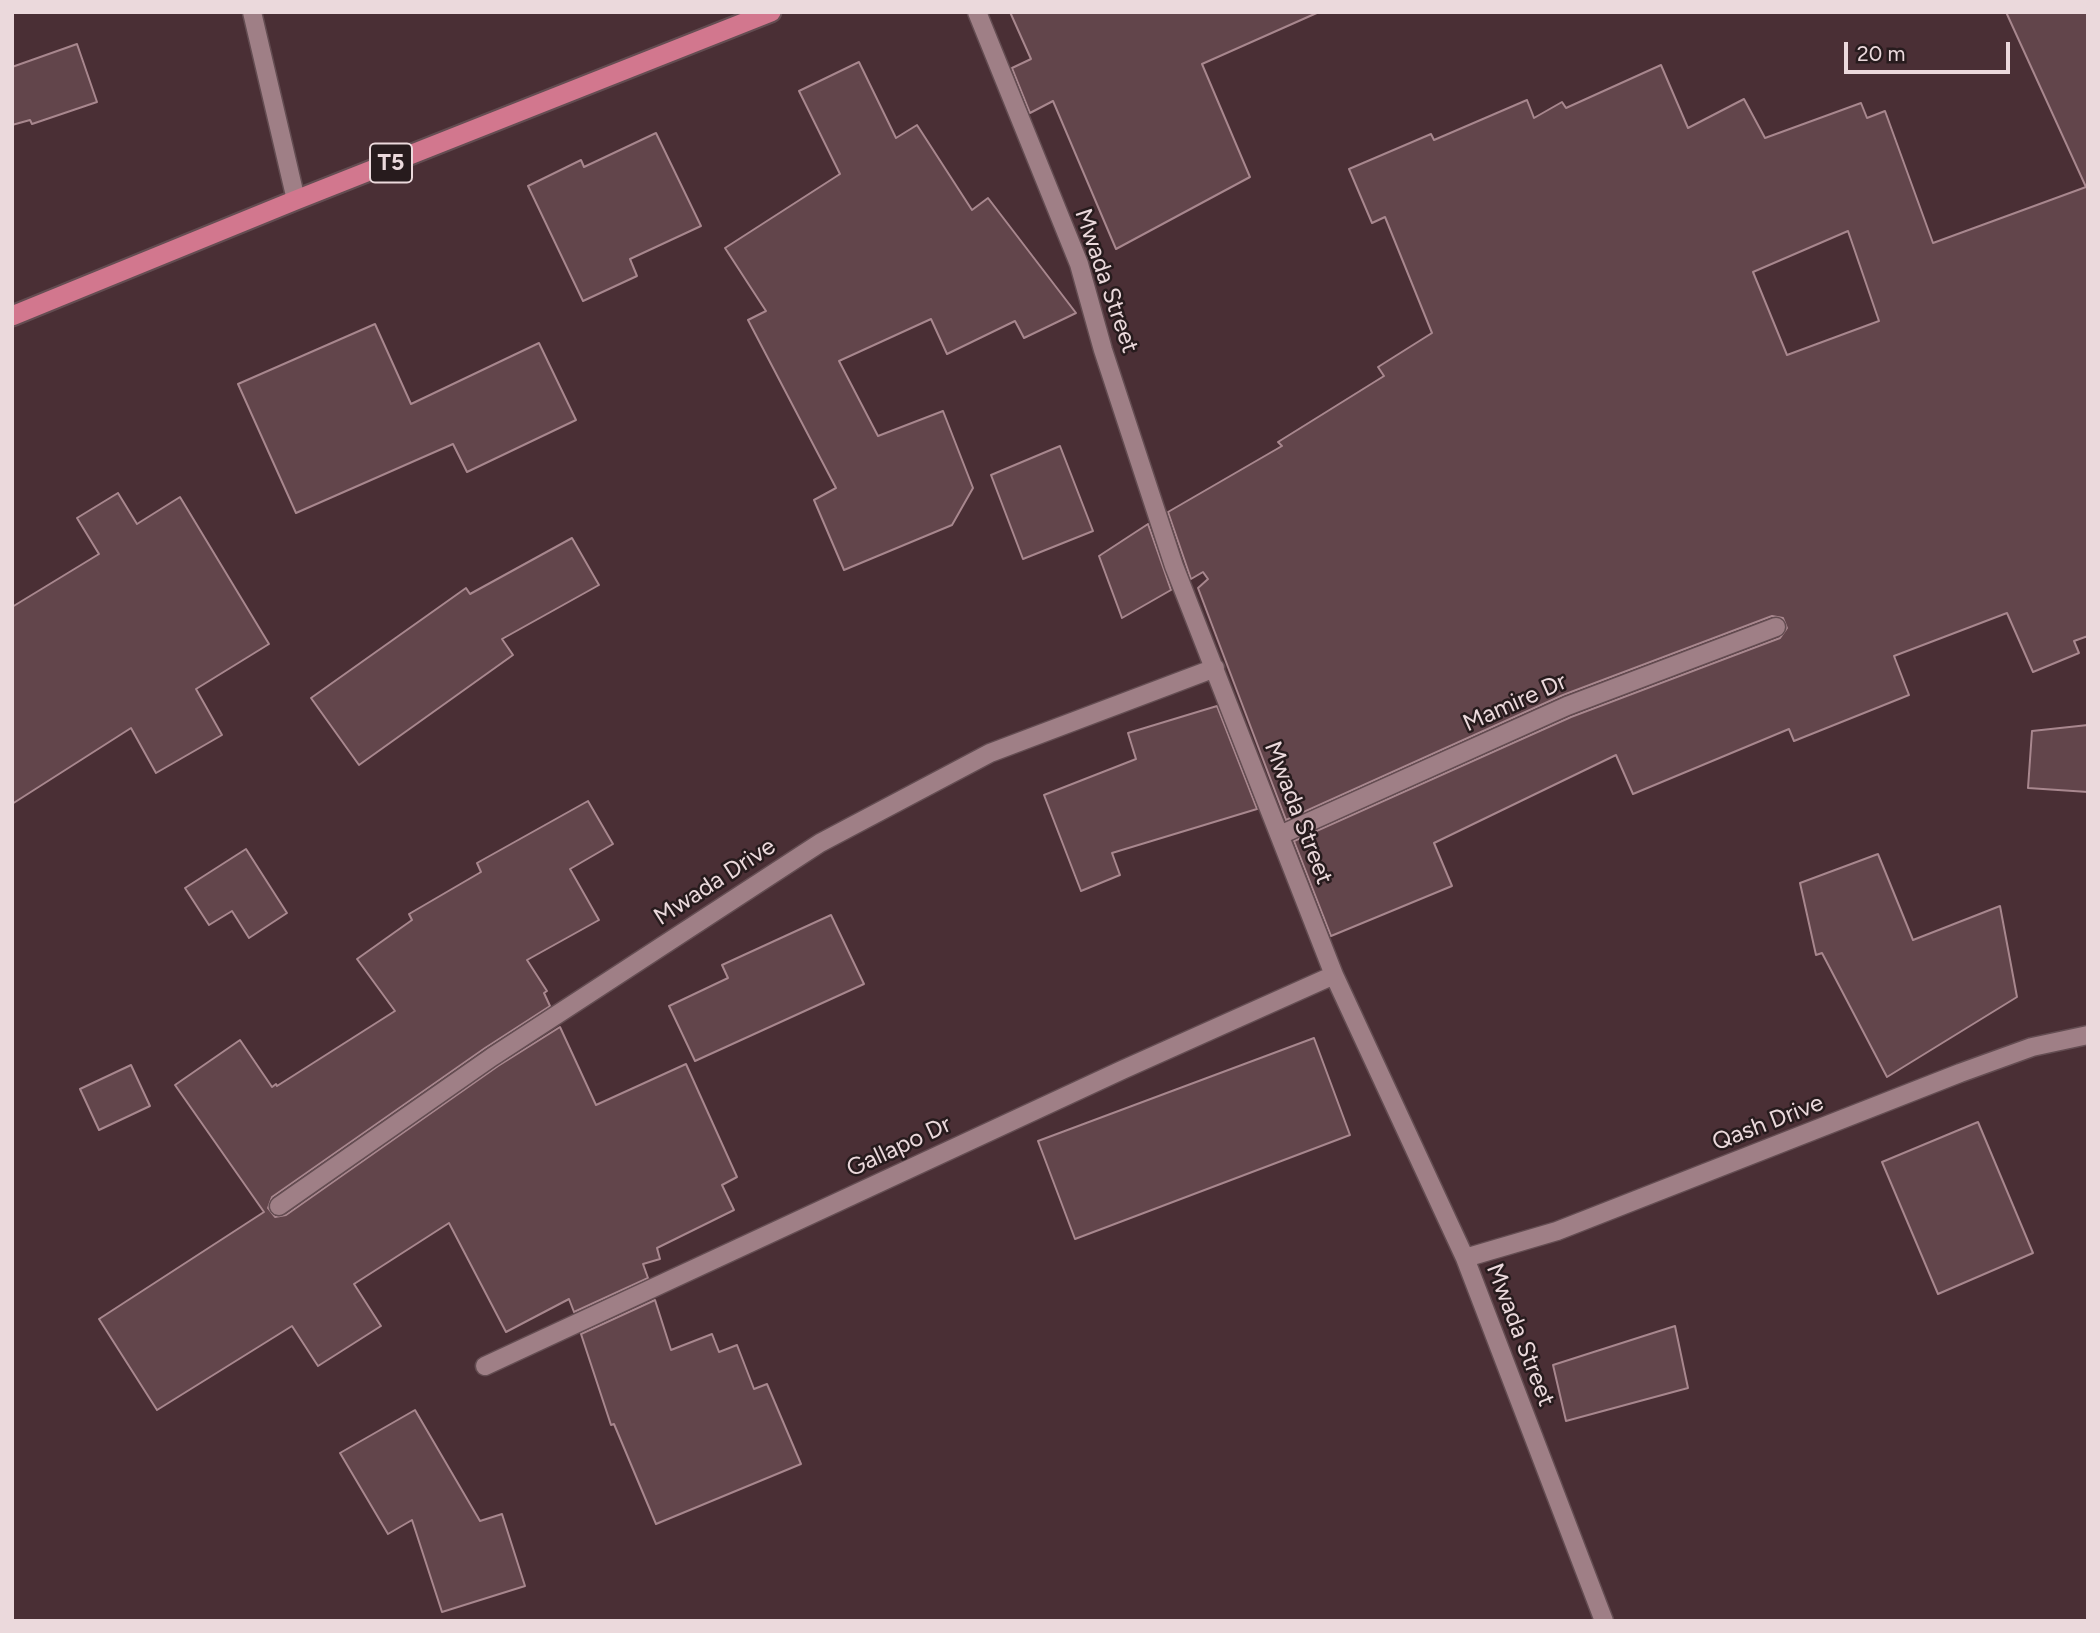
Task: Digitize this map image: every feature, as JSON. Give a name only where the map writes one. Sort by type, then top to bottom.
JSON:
[{"type":"highway","name":"T5","points":[[12,316],[771,12]]},
{"type":"street","points":[[252,12],[296,200]]},
{"type":"street","name":"Mwada Street","points":[[977,12],[1079,264],[1103,350],[1174,566],[1334,975],[1465,1258],[1604,1621]]},
{"type":"street","name":"Mamire Dr","points":[[1280,835],[1567,706],[1776,627]]},
{"type":"street","name":"Mwada Drive","points":[[279,1206],[492,1057],[820,844],[990,753],[1215,668]]},
{"type":"street","name":"Gallapo Dr","points":[[485,1366],[1122,1070],[1334,975]]},
{"type":"street","name":"Qash Drive","points":[[1465,1258],[1557,1231],[2032,1047],[2088,1035]]},
{"type":"building","points":[[1010,12],[1319,12],[1202,64],[1250,177],[1116,249],[1053,101],[1030,113],[1012,68],[1031,59]]},
{"type":"building","points":[[2006,12],[2088,12],[2088,636],[2074,641],[2079,653],[2033,672],[2007,613],[1894,656],[1909,695],[1794,741],[1789,729],[1633,794],[1616,755],[1434,843],[1452,886],[1331,936],[1294,841],[1571,717],[1780,638],[1787,628],[1783,618],[1772,616],[1563,695],[1286,820],[1198,588],[1208,579],[1203,572],[1191,579],[1168,512],[1282,446],[1278,442],[1384,376],[1378,367],[1432,333],[1385,217],[1372,223],[1349,169],[1431,134],[1434,140],[1527,100],[1534,118],[1562,102],[1566,108],[1661,65],[1688,128],[1744,99],[1765,138],[1861,103],[1867,118],[1885,111],[1933,243],[2086,187]],"holes":[[[1848,231],[1879,321],[1787,355],[1753,272]]]},
{"type":"building","points":[[77,44],[97,102],[32,124],[30,120],[12,125],[12,67]]},
{"type":"building","points":[[859,62],[896,138],[917,125],[972,210],[988,198],[1076,313],[1024,338],[1015,321],[947,354],[931,319],[839,361],[878,436],[943,411],[973,488],[952,525],[844,570],[814,500],[836,488],[748,320],[766,311],[725,248],[840,174],[799,91]]},
{"type":"building","points":[[656,133],[701,226],[630,259],[637,276],[583,301],[528,186],[581,160],[584,167]]},
{"type":"building","points":[[375,324],[411,404],[539,343],[576,420],[467,472],[453,444],[296,513],[238,384]]},
{"type":"building","points":[[1060,446],[1093,531],[1023,559],[991,475]]},
{"type":"building","points":[[118,493],[137,524],[180,497],[269,644],[196,689],[222,735],[156,773],[131,728],[12,804],[12,607],[99,554],[77,518]]},
{"type":"building","points":[[1148,524],[1171,590],[1122,618],[1099,556]]},
{"type":"building","points":[[572,538],[599,585],[502,639],[513,655],[359,765],[311,698],[466,588],[470,594]]},
{"type":"building","points":[[1217,706],[1257,809],[1112,853],[1120,875],[1081,891],[1044,795],[1136,759],[1128,733]]},
{"type":"building","points":[[2088,725],[2088,792],[2028,788],[2032,731]]},
{"type":"building","points":[[588,801],[613,844],[570,869],[599,920],[527,960],[547,991],[544,993],[550,1006],[485,1048],[272,1197],[268,1208],[275,1217],[286,1215],[498,1066],[560,1027],[596,1105],[686,1064],[737,1177],[722,1185],[734,1210],[657,1248],[660,1259],[643,1264],[648,1278],[574,1312],[569,1299],[506,1332],[449,1223],[354,1284],[381,1326],[318,1366],[292,1326],[157,1410],[99,1319],[264,1212],[175,1085],[240,1040],[272,1087],[276,1084],[277,1086],[395,1011],[357,959],[412,920],[409,914],[481,872],[477,863]]},
{"type":"building","points":[[246,849],[287,913],[249,938],[232,911],[209,925],[185,888]]},
{"type":"building","points":[[1878,854],[1913,940],[2000,906],[2017,997],[1887,1077],[1822,953],[1816,955],[1800,883]]},
{"type":"building","points":[[831,915],[864,984],[695,1061],[669,1006],[728,978],[722,965]]},
{"type":"building","points":[[1314,1038],[1350,1135],[1075,1239],[1038,1141]]},
{"type":"building","points":[[131,1065],[150,1106],[99,1130],[80,1089]]},
{"type":"building","points":[[1978,1122],[2033,1253],[1938,1294],[1882,1162]]},
{"type":"building","points":[[655,1300],[671,1350],[712,1334],[719,1352],[737,1345],[754,1389],[767,1384],[801,1464],[656,1524],[614,1424],[611,1425],[581,1334]]},
{"type":"building","points":[[1675,1326],[1688,1388],[1566,1421],[1553,1365]]},
{"type":"building","points":[[415,1410],[480,1521],[502,1514],[525,1586],[442,1612],[412,1520],[388,1534],[340,1453]]}]
